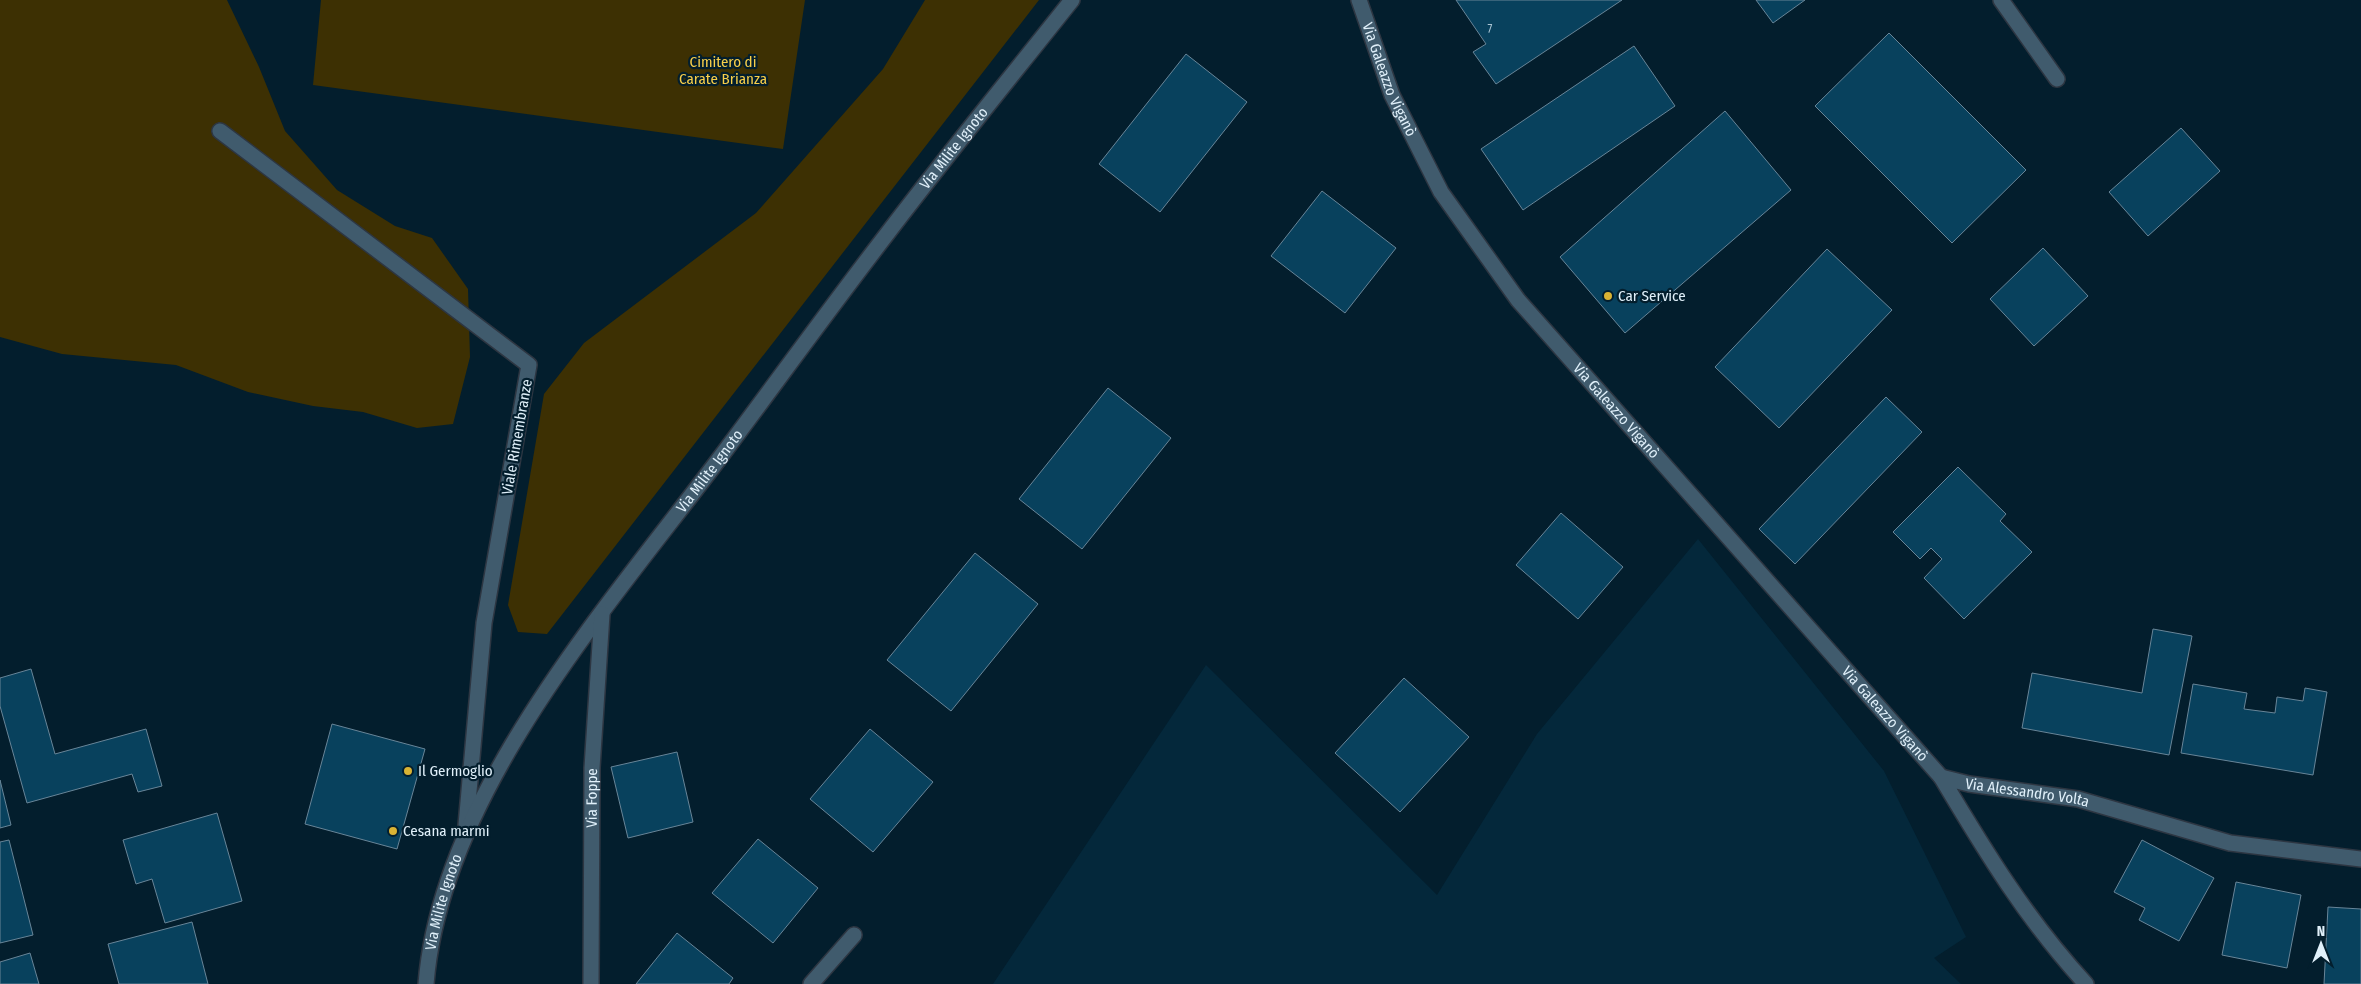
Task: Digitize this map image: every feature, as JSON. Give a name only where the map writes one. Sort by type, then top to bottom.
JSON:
[{"type":"street","name":"Via Milite Ignoto","points":[[426,984],[433,934],[442,898],[465,834],[518,737],[602,612],[887,233],[1072,0]]},
{"type":"street","name":"Via Galeazzo Viganò","points":[[1359,0],[1392,95],[1441,192],[1518,300],[1941,777]]},
{"type":"street","points":[[2000,0],[2057,79]]},
{"type":"street","name":"Viale Rimembranze","points":[[220,131],[530,365],[484,623],[465,834]]},
{"type":"street","name":"Via Foppe","points":[[591,984],[592,768],[602,612]]},
{"type":"street","name":"Via Alessandro Volta","points":[[1941,777],[1968,784],[2078,799],[2230,843],[2361,859]]},
{"type":"street","name":"Via Alessandro Volta","points":[[1941,777],[1999,874],[2064,960],[2086,984]]},
{"type":"street","points":[[811,984],[854,934]]},
{"type":"shaded area","points":[[1698,539],[1884,771],[1966,937],[1934,958],[1961,984],[993,984],[1206,665],[1437,895],[1537,734]]},
{"type":"green space","points":[[0,0],[227,0],[259,67],[285,131],[337,190],[395,226],[432,238],[468,289],[470,357],[453,424],[417,428],[363,412],[313,406],[248,392],[176,365],[62,354],[0,337]]},
{"type":"green space","name":"Cimitero di Carate Brianza","points":[[321,0],[805,0],[783,149],[313,85]]},
{"type":"green space","points":[[925,0],[1039,0],[547,634],[518,632],[508,605],[544,394],[584,343],[756,213],[883,69]]},
{"type":"building","points":[[1456,0],[1622,0],[1496,84],[1473,52],[1486,44]]},
{"type":"building","points":[[1756,0],[1805,0],[1773,23]]},
{"type":"building","points":[[1889,33],[2026,170],[1952,243],[1815,106]]},
{"type":"building","points":[[1634,46],[1675,106],[1523,210],[1481,149]]},
{"type":"building","points":[[1186,54],[1247,102],[1160,212],[1099,164]]},
{"type":"building","points":[[1725,111],[1791,190],[1625,333],[1560,257]]},
{"type":"building","points":[[2181,128],[2220,171],[2148,236],[2109,192]]},
{"type":"building","points":[[1322,191],[1396,248],[1345,313],[1271,256]]},
{"type":"building","points":[[2043,248],[2088,296],[2034,346],[1990,299]]},
{"type":"building","points":[[1827,249],[1892,310],[1779,428],[1715,367]]},
{"type":"building","points":[[1108,388],[1171,438],[1082,549],[1019,499]]},
{"type":"building","points":[[1886,397],[1922,432],[1795,564],[1759,529]]},
{"type":"building","points":[[1958,467],[2006,514],[2000,521],[2032,552],[1964,619],[1924,578],[1942,559],[1931,548],[1920,559],[1893,532]]},
{"type":"building","points":[[1561,513],[1623,567],[1578,619],[1516,565]]},
{"type":"building","points":[[975,553],[1038,604],[951,711],[887,660]]},
{"type":"building","points":[[2153,629],[2192,636],[2169,755],[2022,728],[2032,673],[2142,693]]},
{"type":"building","points":[[31,669],[55,754],[146,729],[162,786],[138,792],[132,774],[27,803],[0,706],[0,678]]},
{"type":"building","points":[[1404,678],[1469,737],[1400,812],[1335,753]]},
{"type":"building","points":[[2193,684],[2247,693],[2244,709],[2275,713],[2277,697],[2303,701],[2305,688],[2327,692],[2313,775],[2181,753]]},
{"type":"building","points":[[332,724],[425,749],[397,849],[305,824]]},
{"type":"building","points":[[870,729],[933,782],[873,852],[810,799]]},
{"type":"building","points":[[677,752],[693,822],[628,838],[611,767]]},
{"type":"building","points":[[0,780],[11,825],[0,828]]},
{"type":"building","points":[[217,813],[242,901],[165,923],[152,879],[136,884],[123,840]]},
{"type":"building","points":[[758,839],[818,888],[773,943],[712,893]]},
{"type":"building","points":[[9,840],[33,935],[0,943],[0,842]]},
{"type":"building","points":[[2142,840],[2214,878],[2179,941],[2139,920],[2145,908],[2114,892]]},
{"type":"building","points":[[2236,882],[2301,895],[2287,968],[2222,955]]},
{"type":"building","points":[[2328,907],[2361,909],[2361,984],[2324,984]]},
{"type":"building","points":[[192,922],[208,984],[119,984],[108,944]]},
{"type":"building","points":[[677,933],[733,978],[729,984],[636,984]]},
{"type":"building","points":[[30,953],[39,984],[0,984],[0,962]]},
{"type":"place","name":"Car Service","points":[[1608,296]]},
{"type":"place","name":"Il Germoglio","points":[[408,771]]},
{"type":"place","name":"Cesana marmi","points":[[393,831]]}]
